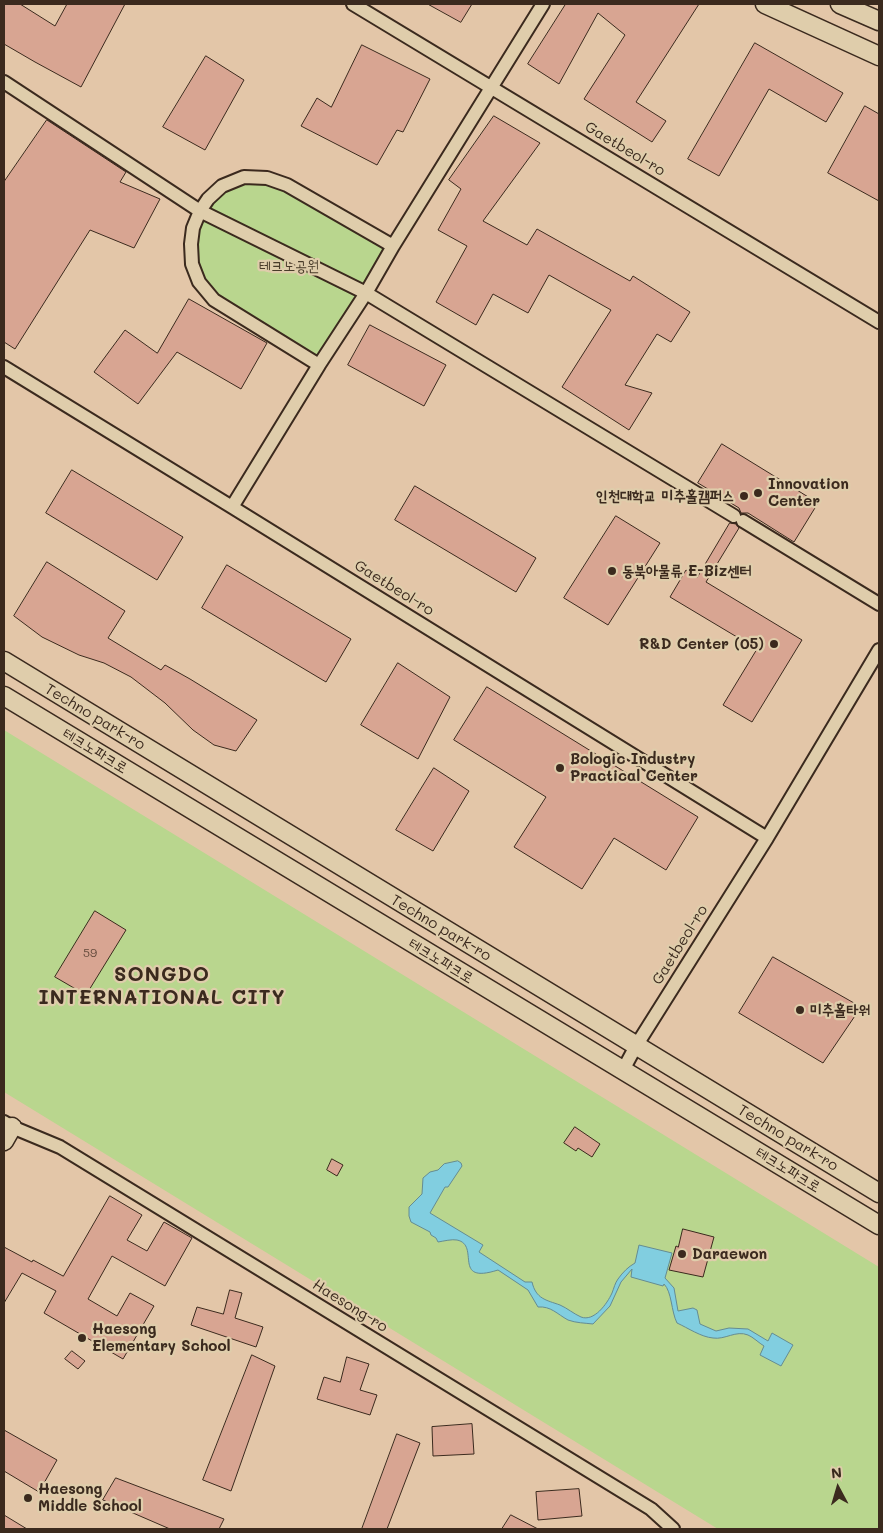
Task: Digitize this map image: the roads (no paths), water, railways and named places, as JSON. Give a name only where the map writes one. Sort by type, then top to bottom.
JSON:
[{"type":"street","name":"Gaetbeol-ro","points":[[354,4],[879,322]]},
{"type":"street","points":[[232,506],[366,293],[393,246],[543,4]]},
{"type":"street","points":[[765,4],[879,56]]},
{"type":"street","points":[[840,4],[879,21]]},
{"type":"street","points":[[4,82],[200,211],[366,293],[879,604]]},
{"type":"street","points":[[319,365],[214,300],[199,282],[192,264],[191,244],[193,228],[200,211],[208,199],[222,186],[244,178],[267,178],[287,185],[393,246]]},
{"type":"street","name":"Gaetbeol-ro","points":[[4,367],[767,838]]},
{"type":"street","name":"Gaetbeol-ro","points":[[623,1070],[636,1046],[767,838],[879,650]]},
{"type":"street","name":"Techno park-ro","points":[[4,661],[879,1194]]},
{"type":"street","name":"테크노파크로","points":[[4,696],[879,1225]]},
{"type":"street","name":"Haesong-ro","points":[[6,1130],[60,1146],[651,1509],[673,1529]]},
{"type":"water","points":[[458,1161],[462,1166],[448,1187],[445,1187],[430,1213],[483,1245],[479,1252],[525,1282],[532,1282],[536,1292],[542,1298],[563,1306],[581,1317],[591,1317],[600,1311],[610,1297],[618,1279],[635,1263],[639,1245],[672,1253],[665,1278],[674,1288],[678,1311],[693,1308],[697,1310],[700,1324],[716,1331],[729,1328],[748,1329],[768,1341],[772,1333],[793,1345],[781,1366],[760,1355],[764,1346],[748,1335],[708,1337],[677,1323],[667,1287],[664,1284],[663,1286],[631,1277],[632,1269],[621,1282],[610,1306],[593,1324],[571,1321],[550,1309],[538,1307],[528,1290],[498,1270],[484,1273],[475,1272],[471,1268],[464,1243],[457,1240],[438,1242],[430,1232],[411,1222],[409,1216],[409,1207],[422,1194],[423,1178],[430,1172],[438,1170],[444,1164]]},
{"type":"place","name":"Innovation Center","points":[[758,493]]},
{"type":"place","name":"인천대학교 미추홀캠퍼스","points":[[744,496]]},
{"type":"place","name":"동북아물류 E-Biz센터","points":[[612,571]]},
{"type":"place","name":"R&D Center (05)","points":[[774,644]]},
{"type":"place","name":"Bologic Industry Practical Center","points":[[560,768]]},
{"type":"place","name":"미추홀타워","points":[[800,1010]]},
{"type":"place","name":"Daraewon","points":[[682,1254]]},
{"type":"place","name":"Haesong Elementary School","points":[[82,1338]]},
{"type":"place","name":"Haesong Middle School","points":[[28,1498]]},
{"type":"district","name":"SONGDO INTERNATIONAL CITY","points":[[162,986]]},
{"type":"park label","name":"테크노공원","points":[[289,266]]}]
